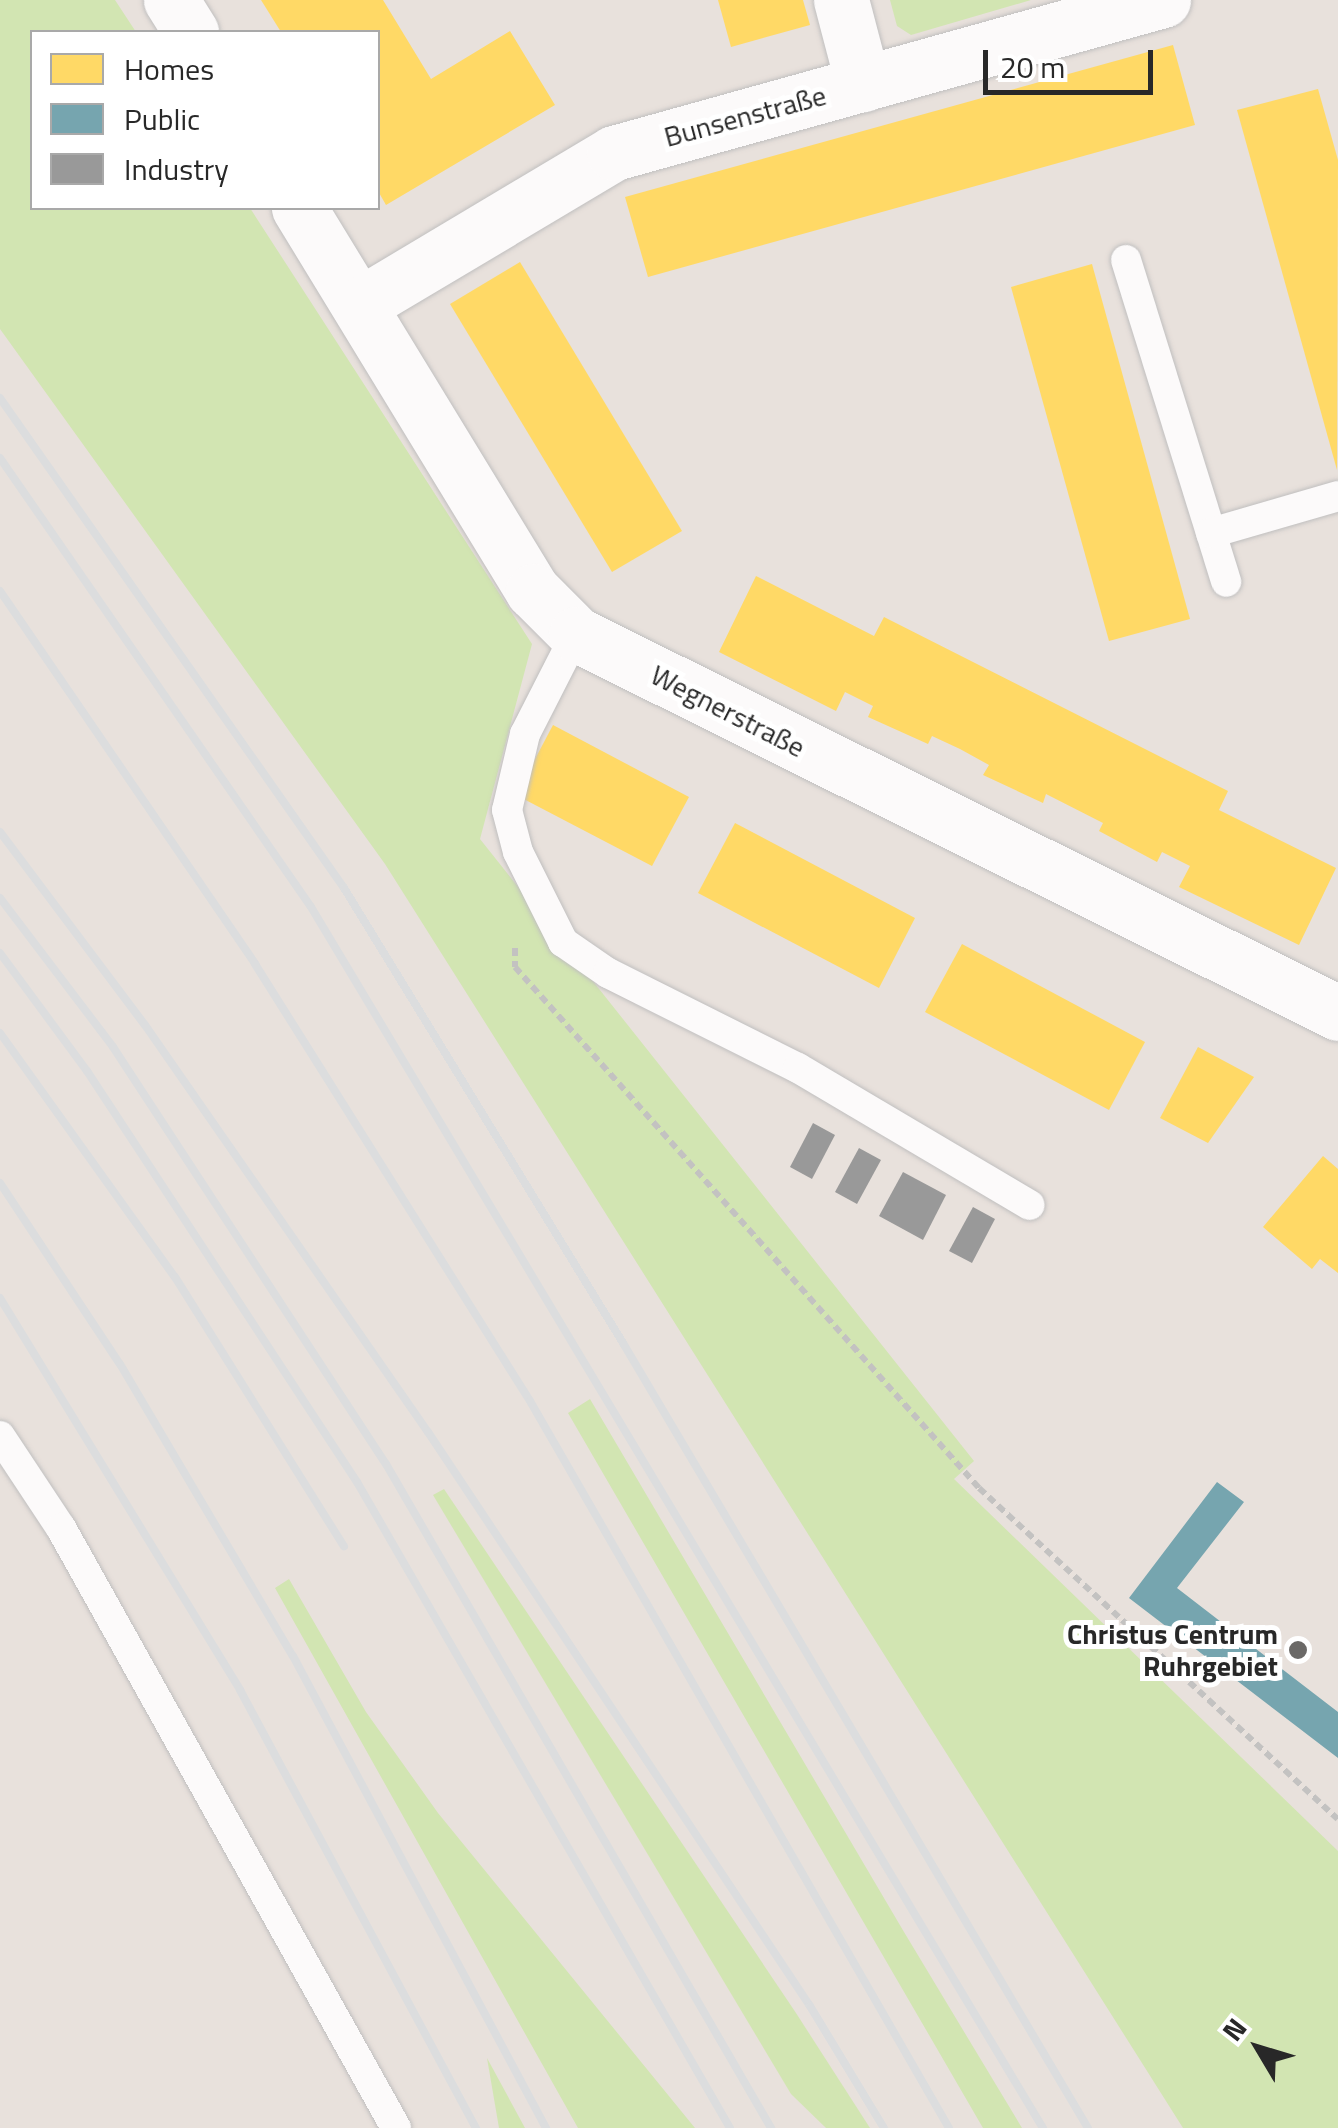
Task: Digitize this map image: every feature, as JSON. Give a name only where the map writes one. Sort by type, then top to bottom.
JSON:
[{"type":"street","points":[[171,0],[190,30]]},
{"type":"street","points":[[841,0],[863,84]]},
{"type":"street","name":"Bunsenstraße","points":[[358,305],[614,153],[1163,0]]},
{"type":"street","name":"Wegnerstraße","points":[[300,210],[534,591],[576,634],[1338,1013]]},
{"type":"lane","points":[[1126,260],[1226,582]]},
{"type":"lane","points":[[1212,533],[1338,496]]},
{"type":"lane","points":[[576,634],[525,734],[507,810],[518,852],[563,942],[593,963],[798,1068],[1030,1206]]},
{"type":"lane","points":[[0,1436],[71,1545],[396,2128]]},
{"type":"path","points":[[518,852],[514,967],[979,1488],[1338,1819]]},
{"type":"green space","points":[[0,0],[115,0],[135,30],[30,30],[30,210],[251,210],[532,644],[480,839],[974,1461],[954,1479],[1338,1851],[1338,2128],[1183,2128],[385,864],[0,329]]},
{"type":"green space","points":[[890,0],[1031,0],[911,35],[897,26]]},
{"type":"green space","points":[[590,1399],[1022,2128],[983,2128],[568,1413]]},
{"type":"green space","points":[[444,1489],[870,2128],[826,2128],[791,2094],[433,1495]]},
{"type":"green space","points":[[289,1579],[366,1712],[438,1813],[695,2128],[578,2128],[275,1588]]},
{"type":"green space","points":[[487,2058],[525,2128],[499,2128]]},
{"type":"building: Homes","points":[[261,0],[383,0],[431,79],[510,31],[555,105],[386,205],[380,194],[380,30],[280,30]]},
{"type":"building: Homes","points":[[718,0],[803,0],[810,25],[731,47]]},
{"type":"building: Homes","points":[[1173,45],[1195,125],[648,277],[625,197]]},
{"type":"building: Homes","points":[[1318,89],[1338,160],[1337,470],[1237,110]]},
{"type":"building: Homes","points":[[520,262],[682,531],[612,572],[450,304]]},
{"type":"building: Homes","points":[[1092,264],[1190,619],[1109,641],[1011,287]]},
{"type":"building: Homes","points":[[756,576],[874,636],[884,617],[1228,791],[1219,810],[1336,868],[1299,945],[1179,887],[1190,866],[1162,852],[1157,862],[1099,831],[1103,823],[1046,794],[1043,803],[983,775],[989,765],[960,749],[932,736],[928,744],[868,717],[873,706],[845,692],[836,711],[719,652]]},
{"type":"building: Homes","points":[[553,725],[689,797],[652,866],[516,795]]},
{"type":"building: Homes","points":[[735,823],[915,918],[879,988],[698,893]]},
{"type":"building: Homes","points":[[962,944],[1145,1042],[1109,1110],[925,1012]]},
{"type":"building: Homes","points":[[1198,1047],[1254,1077],[1208,1143],[1160,1118]]},
{"type":"building: Homes","points":[[1323,1156],[1338,1169],[1338,1273],[1320,1259],[1312,1269],[1263,1227]]},
{"type":"building: Public","points":[[1217,1482],[1244,1502],[1177,1588],[1338,1712],[1338,1758],[1129,1598]]},
{"type":"building: Industry","points":[[813,1123],[835,1135],[812,1179],[790,1167]]},
{"type":"building: Industry","points":[[859,1148],[881,1160],[857,1204],[835,1192]]},
{"type":"building: Industry","points":[[903,1172],[946,1195],[923,1240],[879,1216]]},
{"type":"building: Industry","points":[[973,1207],[995,1219],[972,1263],[949,1251]]},
{"type":"railway","points":[[0,398],[344,888],[623,1343],[1088,2128]]},
{"type":"railway","points":[[0,458],[311,907],[1043,2128]]},
{"type":"railway","points":[[0,591],[255,964],[530,1401],[949,2128]]},
{"type":"railway","points":[[0,832],[145,1025],[428,1432],[810,2006],[884,2128]]},
{"type":"railway","points":[[0,898],[113,1047],[386,1464],[771,2128]]},
{"type":"railway","points":[[0,953],[87,1071],[357,1482],[730,2128]]},
{"type":"railway","points":[[0,1033],[175,1277],[344,1546]]},
{"type":"railway","points":[[0,1183],[120,1364],[293,1656],[546,2128]]},
{"type":"railway","points":[[0,1298],[240,1690],[476,2128]]},
{"type":"place","name":"Christus Centrum Ruhrgebiet","points":[[1298,1650]]}]
